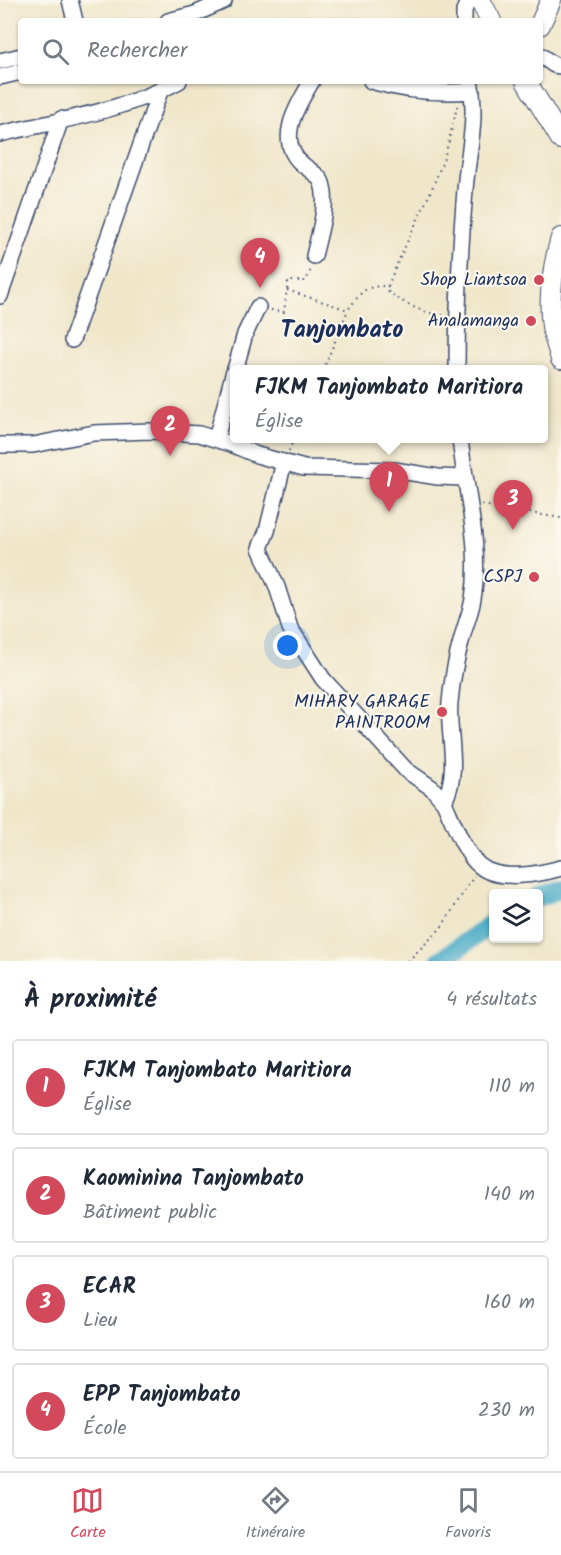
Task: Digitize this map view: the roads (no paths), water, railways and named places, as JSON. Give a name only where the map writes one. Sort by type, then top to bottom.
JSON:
[{"type":"main road","points":[[480,0],[489,18]]},
{"type":"main road","points":[[543,18],[551,0]]},
{"type":"main road","points":[[528,84],[561,139]]},
{"type":"main road","points":[[561,238],[557,285],[551,315],[552,329],[561,359]]},
{"type":"street","points":[[70,0],[74,18]]},
{"type":"street","points":[[180,18],[195,14],[224,0]]},
{"type":"street","points":[[201,18],[224,0]]},
{"type":"street","points":[[464,18],[468,0]]},
{"type":"street","points":[[0,61],[18,57]]},
{"type":"street","points":[[543,58],[554,65],[561,66]]},
{"type":"street","points":[[0,77],[18,73]]},
{"type":"street","points":[[0,134],[127,103],[173,84]]},
{"type":"street","points":[[310,84],[291,123],[289,139],[294,156],[321,179],[325,196],[314,256]]},
{"type":"street","points":[[383,84],[406,90],[468,88],[475,115],[459,268],[458,365]]},
{"type":"street","points":[[72,340],[160,91]]},
{"type":"street","points":[[0,296],[61,119]]},
{"type":"street","points":[[236,365],[245,334],[258,307]]},
{"type":"street","points":[[216,439],[230,388]]},
{"type":"street","points":[[0,446],[33,445],[94,433],[199,434],[257,455],[304,468],[394,470],[438,477],[464,478]]},
{"type":"street","points":[[444,802],[449,792],[454,759],[450,705],[455,664],[473,598],[475,551],[460,443]]},
{"type":"street","points":[[284,462],[267,531],[260,548],[277,587],[290,628],[331,688],[406,770],[432,788],[444,802],[461,841],[480,867],[496,874],[537,875],[561,868]]},
{"type":"waterway","points":[[543,895],[561,888]]},
{"type":"waterway","points":[[440,961],[489,926]]},
{"type":"place","name":"Shop Liantsoa","points":[[539,280]]},
{"type":"place","name":"EPP Tanjombato","points":[[260,288]]},
{"type":"place","name":"Analamanga","points":[[531,321]]},
{"type":"place","name":"Kaominina Tanjombato","points":[[170,456]]},
{"type":"place","name":"FJKM Tanjombato Maritiora","points":[[389,512]]},
{"type":"place","name":"ECAR","points":[[513,530]]},
{"type":"place","name":"CSPJ","points":[[534,577]]},
{"type":"place","name":"MIHARY GARAGE PAINTROOM","points":[[442,712]]},
{"type":"district","name":"Tanjombato","points":[[342,330]]}]
